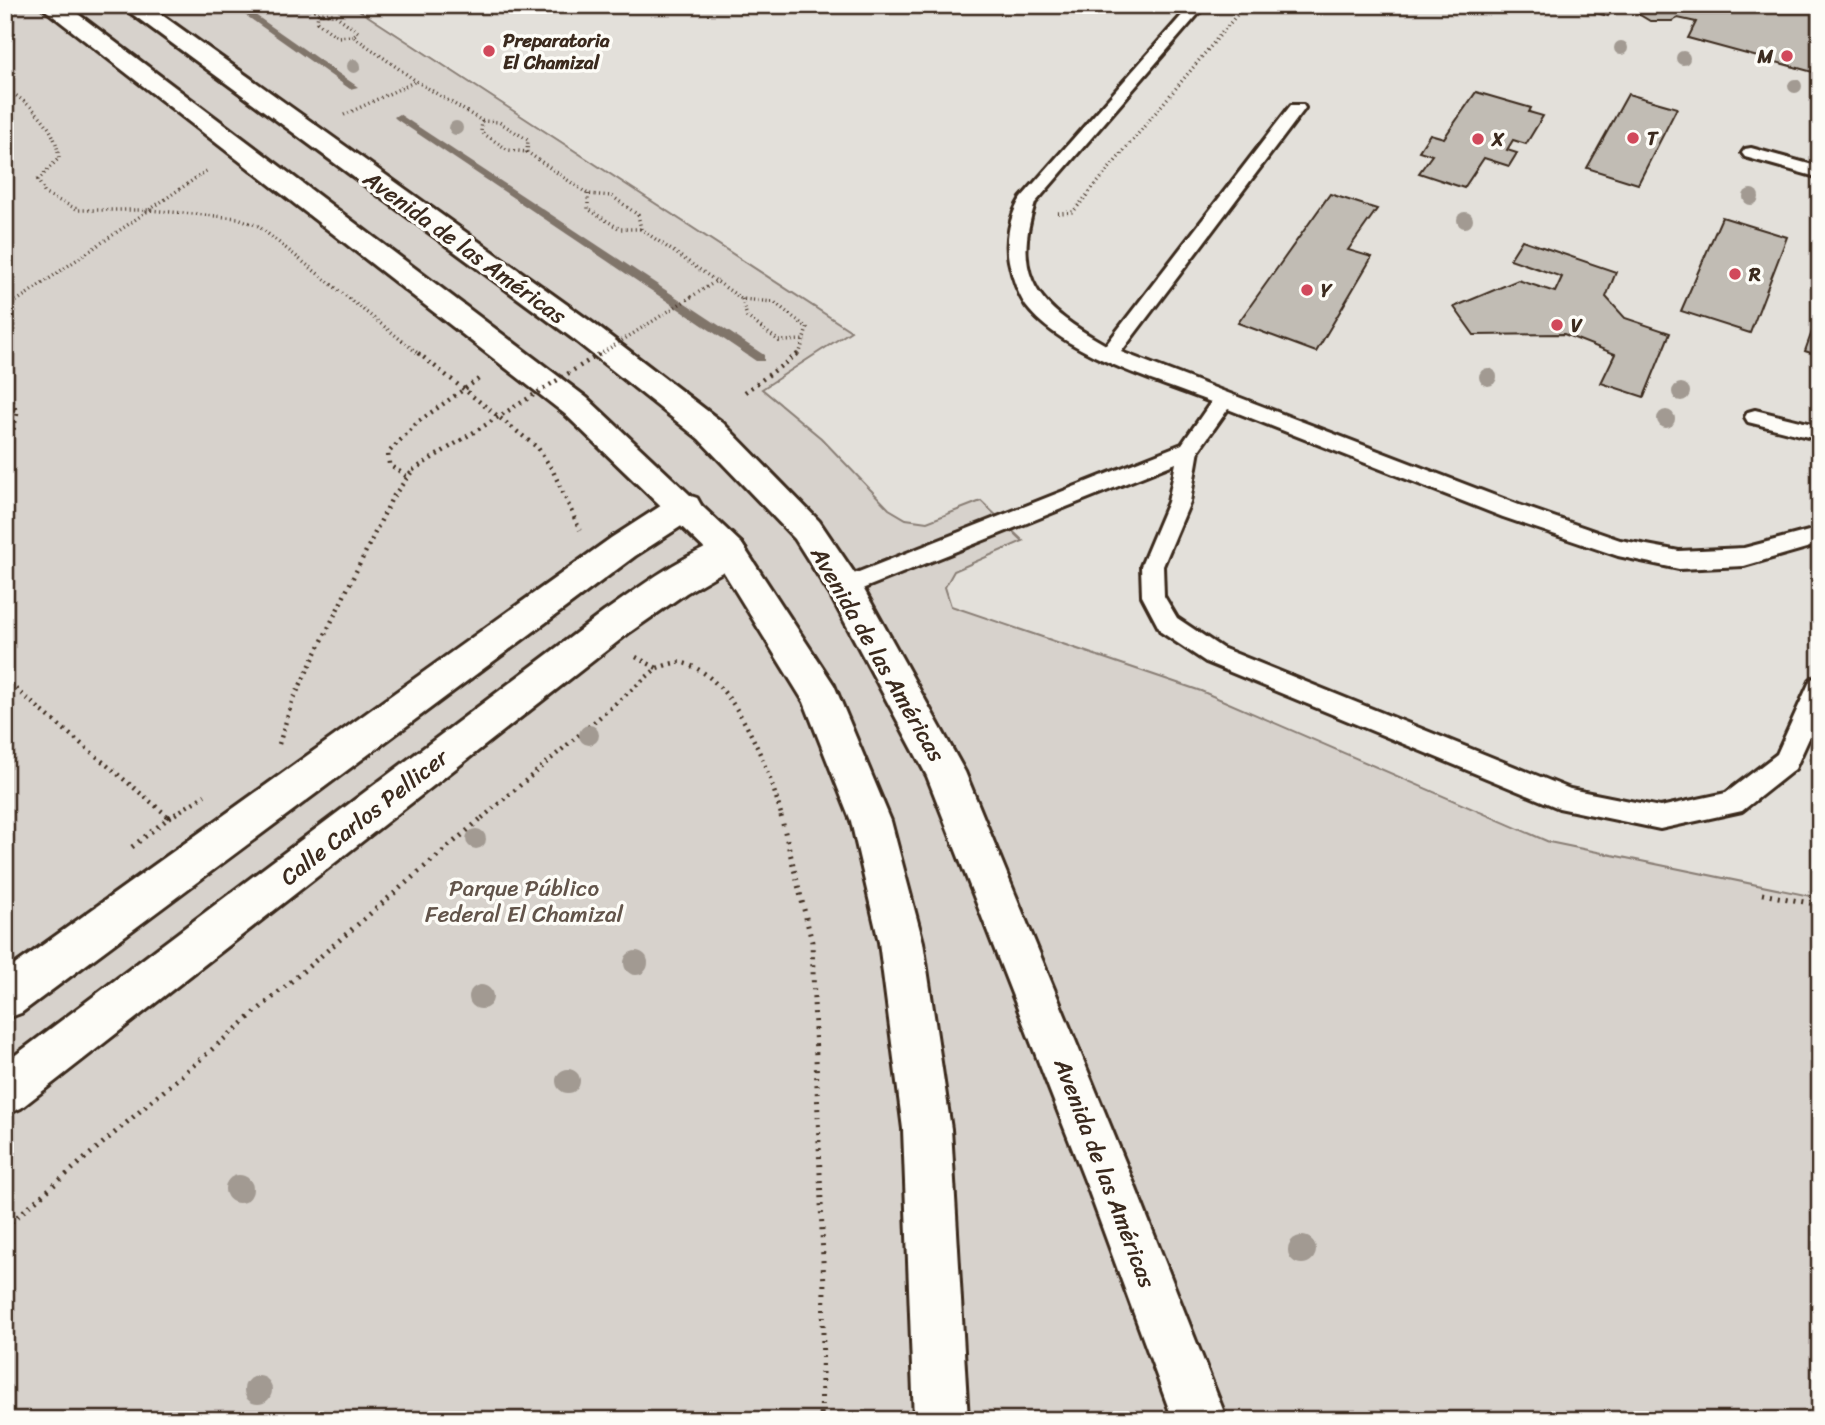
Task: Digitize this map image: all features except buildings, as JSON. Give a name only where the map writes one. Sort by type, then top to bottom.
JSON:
[{"type":"main road","points":[[51,5],[242,154],[576,406],[685,507],[729,552],[821,696],[871,821],[901,942],[927,1129],[941,1420]]},
{"type":"main road","name":"Avenida de las Américas","points":[[122,9],[198,55],[571,323],[711,431],[807,530],[844,587],[945,772],[1111,1186],[1200,1420]]},
{"type":"main road","points":[[5,998],[623,547],[685,507]]},
{"type":"main road","name":"Calle Carlos Pellicer","points":[[5,1092],[617,622],[673,583],[729,552]]},
{"type":"lane","points":[[1199,5],[1027,202],[1018,229],[1017,254],[1022,279],[1034,303],[1064,330],[1109,355],[1223,400],[1511,511],[1618,548],[1679,560],[1745,557],[1820,536]]},
{"type":"lane","points":[[1109,355],[1297,108]]},
{"type":"lane","points":[[1751,153],[1820,173]]},
{"type":"lane","points":[[1223,400],[1189,449],[1179,502],[1152,566],[1153,596],[1169,625],[1214,655],[1568,800],[1660,818],[1733,803],[1786,761],[1820,686]]},
{"type":"lane","points":[[1755,417],[1820,433]]},
{"type":"lane","points":[[844,587],[1189,449]]},
{"type":"path","points":[[307,5],[318,13],[334,14],[358,32],[353,36],[337,37],[317,22],[318,13]]},
{"type":"path","points":[[353,36],[416,81],[482,121],[499,122],[528,140],[527,152]]},
{"type":"path","points":[[344,116],[416,81]]},
{"type":"path","points":[[5,88],[43,118],[58,144],[59,158],[38,180],[45,194],[79,210],[149,210],[238,218],[258,226],[538,448],[553,471],[581,531]]},
{"type":"path","points":[[482,121],[481,132],[508,150],[527,152],[588,194],[612,196],[638,215],[641,229]]},
{"type":"path","points":[[5,309],[206,170],[242,154]]},
{"type":"path","points":[[588,194],[588,209],[620,229],[641,229],[742,299],[774,302],[807,328],[806,340],[800,352],[745,392]]},
{"type":"path","points":[[277,749],[292,702],[392,498],[406,476],[718,280]]},
{"type":"path","points":[[742,299],[747,317],[779,341],[806,340]]},
{"type":"path","points":[[406,476],[389,464],[388,453],[401,436],[484,376]]},
{"type":"path","points":[[5,381],[17,414],[5,466]]},
{"type":"path","points":[[632,656],[657,668]]},
{"type":"path","points":[[5,1227],[657,668],[680,662],[702,670],[733,702],[774,786],[812,942],[824,1289],[821,1420]]},
{"type":"path","points":[[5,680],[207,850]]},
{"type":"path","points":[[1762,894],[1820,905]]},
{"type":"shaded area","points":[[354,5],[1820,5],[1820,898],[1549,842],[1201,691],[951,606],[945,587],[954,571],[1022,541],[981,501],[927,522],[906,519],[889,509],[821,438],[762,389],[851,330]]},
{"type":"green space","name":"Parque Público Federal El Chamizal","points":[[5,5],[351,5],[851,331],[762,389],[821,438],[889,509],[906,519],[927,522],[981,501],[1023,541],[954,571],[945,587],[951,606],[1201,691],[1549,842],[1820,898],[1820,1420],[5,1420]]},
{"type":"waterway","points":[[235,5],[353,87]]},
{"type":"waterway","points":[[399,117],[760,358]]},
{"type":"place","name":"Preparatoria El Chamizal","points":[[489,51]]},
{"type":"place","name":"M","points":[[1787,56]]},
{"type":"place","name":"T","points":[[1633,138]]},
{"type":"place","name":"X","points":[[1478,139]]},
{"type":"place","name":"R","points":[[1735,274]]},
{"type":"place","name":"Y","points":[[1307,290]]},
{"type":"place","name":"V","points":[[1557,325]]}]
